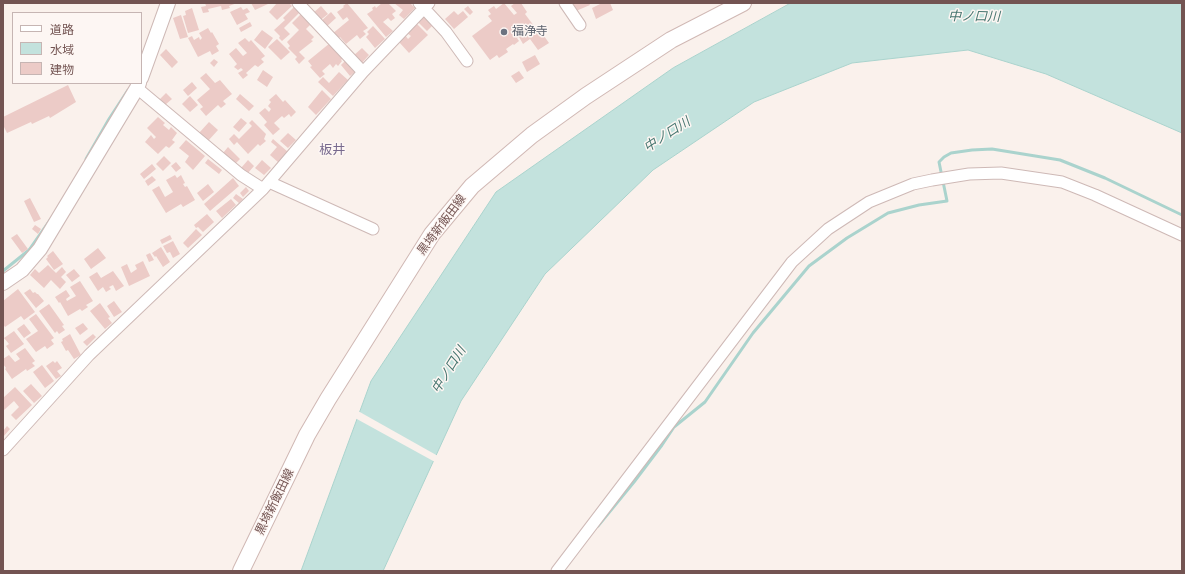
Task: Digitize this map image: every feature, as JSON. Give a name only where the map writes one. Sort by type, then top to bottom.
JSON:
[{"type":"main road","name":"黒埼新飯田線","points":[[241,571],[307,435],[328,399],[432,234],[472,186],[532,135],[586,96],[672,40],[743,3]]},
{"type":"street","points":[[142,75],[168,3]]},
{"type":"street","points":[[298,3],[363,72]]},
{"type":"street","points":[[565,3],[580,25]]},
{"type":"street","points":[[3,450],[89,355],[266,186],[363,72],[424,5],[467,61]]},
{"type":"street","points":[[3,283],[22,270],[40,249],[138,84]]},
{"type":"street","points":[[140,84],[241,175],[373,229]]},
{"type":"street","points":[[557,571],[792,262],[828,229],[869,202],[913,184],[969,174],[1001,173],[1062,182],[1182,234]]},
{"type":"water","name":"中ノ口川","points":[[791,3],[1182,3],[1182,133],[1046,74],[968,50],[852,63],[754,102],[653,170],[545,274],[461,401],[383,571],[301,571],[371,381],[496,192],[673,68]]},
{"type":"pier","points":[[358,411],[438,456],[435,462],[355,418]]},
{"type":"building","points":[[205,3],[237,3],[229,6],[230,8],[222,10],[221,6],[208,9],[209,12],[203,13],[201,7],[206,6]]},
{"type":"building","points":[[251,3],[267,3],[268,4],[255,10]]},
{"type":"building","points":[[277,3],[289,3],[292,6],[277,20],[269,12]]},
{"type":"building","points":[[347,3],[368,28],[363,31],[366,34],[360,39],[357,35],[346,44],[340,37],[337,40],[332,34],[349,20],[347,17],[343,20],[337,12]]},
{"type":"building","points":[[382,3],[388,3],[396,11],[392,14],[395,18],[391,21],[388,18],[383,22],[393,31],[386,37],[367,14],[373,10],[372,8],[375,6],[376,8]]},
{"type":"building","points":[[394,3],[410,3],[415,8],[404,19],[399,15],[403,10]]},
{"type":"building","points":[[504,3],[514,15],[517,13],[511,6],[515,3],[521,3],[527,12],[525,14],[537,30],[539,29],[549,43],[538,50],[530,39],[523,44],[519,37],[517,38],[519,41],[506,49],[508,52],[499,58],[497,55],[490,60],[472,36],[492,21],[488,16],[491,14],[488,10],[494,6],[496,9]]},
{"type":"building","points":[[573,3],[589,3],[590,5],[576,11]]},
{"type":"building","points":[[602,3],[610,3],[613,10],[596,19],[592,8]]},
{"type":"building","points":[[321,6],[328,14],[318,22],[312,14]]},
{"type":"building","points":[[468,6],[473,12],[470,15],[464,9]]},
{"type":"building","points":[[241,7],[243,10],[247,8],[250,12],[245,14],[248,19],[237,25],[230,12]]},
{"type":"building","points":[[294,7],[300,12],[284,28],[290,34],[282,41],[279,38],[280,36],[274,30],[285,20],[283,18]]},
{"type":"building","points":[[192,8],[199,30],[188,33],[183,16],[186,15],[185,11]]},
{"type":"building","points":[[454,11],[458,15],[463,11],[468,17],[454,29],[445,19]]},
{"type":"building","points":[[331,12],[336,18],[325,28],[320,22]]},
{"type":"building","points":[[301,14],[310,25],[306,29],[314,37],[311,40],[313,41],[299,52],[305,58],[299,64],[295,59],[297,57],[288,48],[290,46],[287,42],[299,30],[292,23]]},
{"type":"building","points":[[181,15],[188,37],[180,39],[173,18]]},
{"type":"building","points":[[424,16],[433,25],[427,31],[418,22]]},
{"type":"building","points":[[250,22],[252,26],[241,32],[239,28]]},
{"type":"building","points":[[417,24],[428,35],[409,53],[399,42],[405,35],[408,39],[411,36],[407,33]]},
{"type":"building","points":[[373,26],[385,39],[375,48],[366,37],[369,34],[367,32]]},
{"type":"building","points":[[208,28],[219,44],[216,46],[219,51],[212,55],[210,51],[198,57],[188,38],[192,36],[194,40],[199,37],[200,40],[202,38],[199,33]]},
{"type":"building","points":[[262,30],[273,38],[265,49],[254,40]]},
{"type":"building","points":[[245,38],[249,42],[251,40],[265,56],[261,59],[264,62],[258,67],[255,65],[246,73],[248,75],[243,79],[238,73],[243,70],[241,68],[238,70],[234,67],[237,64],[229,54],[236,48],[243,56],[247,53],[238,43]]},
{"type":"building","points":[[277,39],[290,52],[281,60],[268,47]]},
{"type":"building","points":[[330,43],[343,58],[338,66],[336,64],[333,68],[330,64],[322,71],[325,74],[320,78],[310,67],[312,66],[308,61]]},
{"type":"building","points":[[362,48],[369,55],[361,64],[353,56]]},
{"type":"building","points":[[166,49],[178,62],[172,68],[160,55]]},
{"type":"building","points":[[535,55],[540,64],[527,72],[522,62]]},
{"type":"building","points":[[214,59],[218,62],[214,67],[210,63]]},
{"type":"building","points":[[345,61],[355,72],[350,76],[341,65]]},
{"type":"building","points":[[263,70],[273,77],[267,87],[257,80]]},
{"type":"building","points":[[519,71],[524,78],[516,83],[511,76]]},
{"type":"building","points":[[339,72],[348,80],[333,96],[318,82],[323,77],[329,83]]},
{"type":"building","points":[[206,73],[215,83],[220,80],[232,94],[223,101],[226,104],[221,108],[218,105],[206,116],[200,109],[203,107],[197,100],[210,89],[200,78]]},
{"type":"building","points":[[192,82],[197,88],[188,96],[183,90]]},
{"type":"building","points":[[68,85],[76,102],[50,118],[49,116],[32,124],[31,122],[7,133],[3,125],[3,117]]},
{"type":"building","points":[[322,90],[331,99],[316,115],[308,107]]},
{"type":"building","points":[[166,93],[172,99],[165,105],[160,99]]},
{"type":"building","points":[[240,94],[254,106],[249,111],[236,99]]},
{"type":"building","points":[[276,94],[283,102],[285,100],[296,112],[291,117],[289,114],[284,118],[282,116],[274,123],[280,129],[273,135],[264,125],[267,122],[259,113],[265,108],[269,112],[271,109],[268,106],[271,102],[269,100]]},
{"type":"building","points":[[190,96],[198,105],[190,112],[182,104]]},
{"type":"building","points":[[158,117],[165,123],[163,125],[169,130],[171,127],[177,133],[172,140],[175,142],[169,148],[166,146],[158,154],[145,142],[151,135],[154,139],[156,137],[147,128]]},
{"type":"building","points":[[241,118],[247,123],[239,132],[233,127]]},
{"type":"building","points":[[252,120],[266,134],[264,139],[266,141],[260,146],[258,144],[248,154],[237,142],[234,145],[229,139],[234,134],[239,139],[252,126],[249,123]]},
{"type":"building","points":[[209,122],[218,130],[208,141],[199,133]]},
{"type":"building","points":[[288,133],[296,140],[288,148],[280,141]]},
{"type":"building","points":[[273,139],[288,152],[279,163],[270,155],[277,147],[271,142]]},
{"type":"building","points":[[186,140],[205,156],[193,170],[185,162],[189,156],[179,148]]},
{"type":"building","points":[[228,147],[240,159],[235,164],[223,153]]},
{"type":"building","points":[[164,156],[171,163],[163,171],[156,164]]},
{"type":"building","points":[[208,159],[222,170],[219,174],[205,163]]},
{"type":"building","points":[[248,160],[254,166],[248,173],[241,168]]},
{"type":"building","points":[[262,160],[271,168],[264,175],[255,168]]},
{"type":"building","points":[[176,162],[181,168],[176,172],[171,166]]},
{"type":"building","points":[[152,164],[156,169],[144,179],[140,174]]},
{"type":"building","points":[[175,175],[177,178],[181,175],[185,183],[183,184],[185,187],[187,186],[195,200],[183,207],[181,204],[166,213],[152,190],[159,186],[165,197],[173,192],[166,180]]},
{"type":"building","points":[[152,176],[156,180],[148,186],[145,181]]},
{"type":"building","points":[[233,178],[239,186],[210,211],[204,204]]},
{"type":"building","points":[[208,184],[214,192],[203,201],[197,193]]},
{"type":"building","points":[[246,187],[249,191],[243,197],[240,193]]},
{"type":"building","points":[[236,194],[243,199],[239,203],[233,198]]},
{"type":"building","points":[[30,198],[41,219],[34,222],[24,201]]},
{"type":"building","points":[[231,199],[236,205],[222,218],[216,211]]},
{"type":"building","points":[[207,214],[214,222],[203,232],[194,225]]},
{"type":"building","points":[[35,225],[41,229],[38,234],[32,229]]},
{"type":"building","points":[[196,229],[202,235],[188,248],[183,243]]},
{"type":"building","points":[[17,234],[28,249],[22,253],[11,238]]},
{"type":"building","points":[[170,235],[172,239],[162,244],[160,240]]},
{"type":"building","points":[[173,241],[180,254],[173,258],[170,252],[167,253],[163,246]]},
{"type":"building","points":[[161,247],[170,262],[163,267],[156,256],[155,257],[152,253]]},
{"type":"building","points":[[98,248],[106,258],[91,269],[84,259]]},
{"type":"building","points":[[53,251],[63,264],[54,270],[46,259],[48,257],[47,256]]},
{"type":"building","points":[[150,253],[154,260],[149,262],[146,255]]},
{"type":"building","points":[[143,261],[150,276],[129,286],[121,267],[127,264],[131,273],[137,269],[135,265]]},
{"type":"building","points":[[48,265],[56,273],[62,267],[66,272],[61,277],[66,282],[60,289],[51,280],[44,288],[30,275],[35,269],[39,273]]},
{"type":"building","points":[[74,269],[80,276],[72,282],[66,275]]},
{"type":"building","points":[[113,271],[124,286],[116,291],[113,285],[109,287],[111,289],[106,292],[103,287],[98,291],[89,277],[97,272],[101,278]]},
{"type":"building","points":[[80,281],[93,301],[86,305],[88,307],[82,311],[80,309],[68,316],[60,302],[59,303],[55,297],[66,290],[70,296],[66,299],[67,301],[76,296],[70,287]]},
{"type":"building","points":[[18,289],[35,312],[24,320],[21,316],[5,327],[3,324],[3,301]]},
{"type":"building","points":[[30,289],[33,293],[35,292],[38,294],[44,301],[36,308],[24,293]]},
{"type":"building","points":[[114,301],[122,312],[114,317],[107,306]]},
{"type":"building","points":[[100,303],[110,317],[108,318],[112,323],[105,329],[90,311]]},
{"type":"building","points":[[49,304],[64,325],[62,326],[65,330],[59,334],[57,331],[55,333],[39,311]]},
{"type":"building","points":[[36,314],[54,338],[51,340],[54,344],[47,349],[45,346],[36,352],[26,339],[38,331],[29,319]]},
{"type":"building","points":[[83,323],[88,329],[80,335],[75,328]]},
{"type":"building","points":[[24,324],[31,333],[24,338],[17,329]]},
{"type":"building","points":[[14,331],[24,344],[11,353],[6,346],[9,344],[4,338]]},
{"type":"building","points":[[70,334],[81,355],[74,359],[68,350],[66,351],[61,342],[63,341],[62,339]]},
{"type":"building","points":[[93,334],[96,337],[87,346],[83,342]]},
{"type":"building","points":[[25,348],[35,361],[32,363],[35,366],[27,371],[26,369],[12,379],[5,369],[3,359],[9,355],[15,362],[20,359],[16,354]]},
{"type":"building","points":[[53,361],[55,363],[57,361],[62,368],[57,371],[61,376],[56,379],[46,366]]},
{"type":"building","points":[[42,365],[54,381],[45,388],[33,372]]},
{"type":"building","points":[[31,384],[42,396],[34,403],[23,391]]},
{"type":"building","points":[[15,387],[32,405],[16,420],[11,415],[19,407],[14,401],[4,410],[3,409],[3,398]]},
{"type":"building","points":[[7,426],[10,429],[3,437],[3,431]]},
{"type":"waterway","points":[[86,159],[128,90]]},
{"type":"waterway","points":[[598,526],[634,482],[674,427],[705,402],[753,333],[809,266],[847,238],[888,213],[919,205],[947,201],[939,162],[951,153],[992,149],[1060,160],[1105,178],[1182,215]]},
{"type":"waterway","points":[[3,271],[29,250],[50,220]]},
{"type":"place","name":"福浄寺","points":[[504,32]]},
{"type":"district","name":"板井","points":[[332,150]]}]
